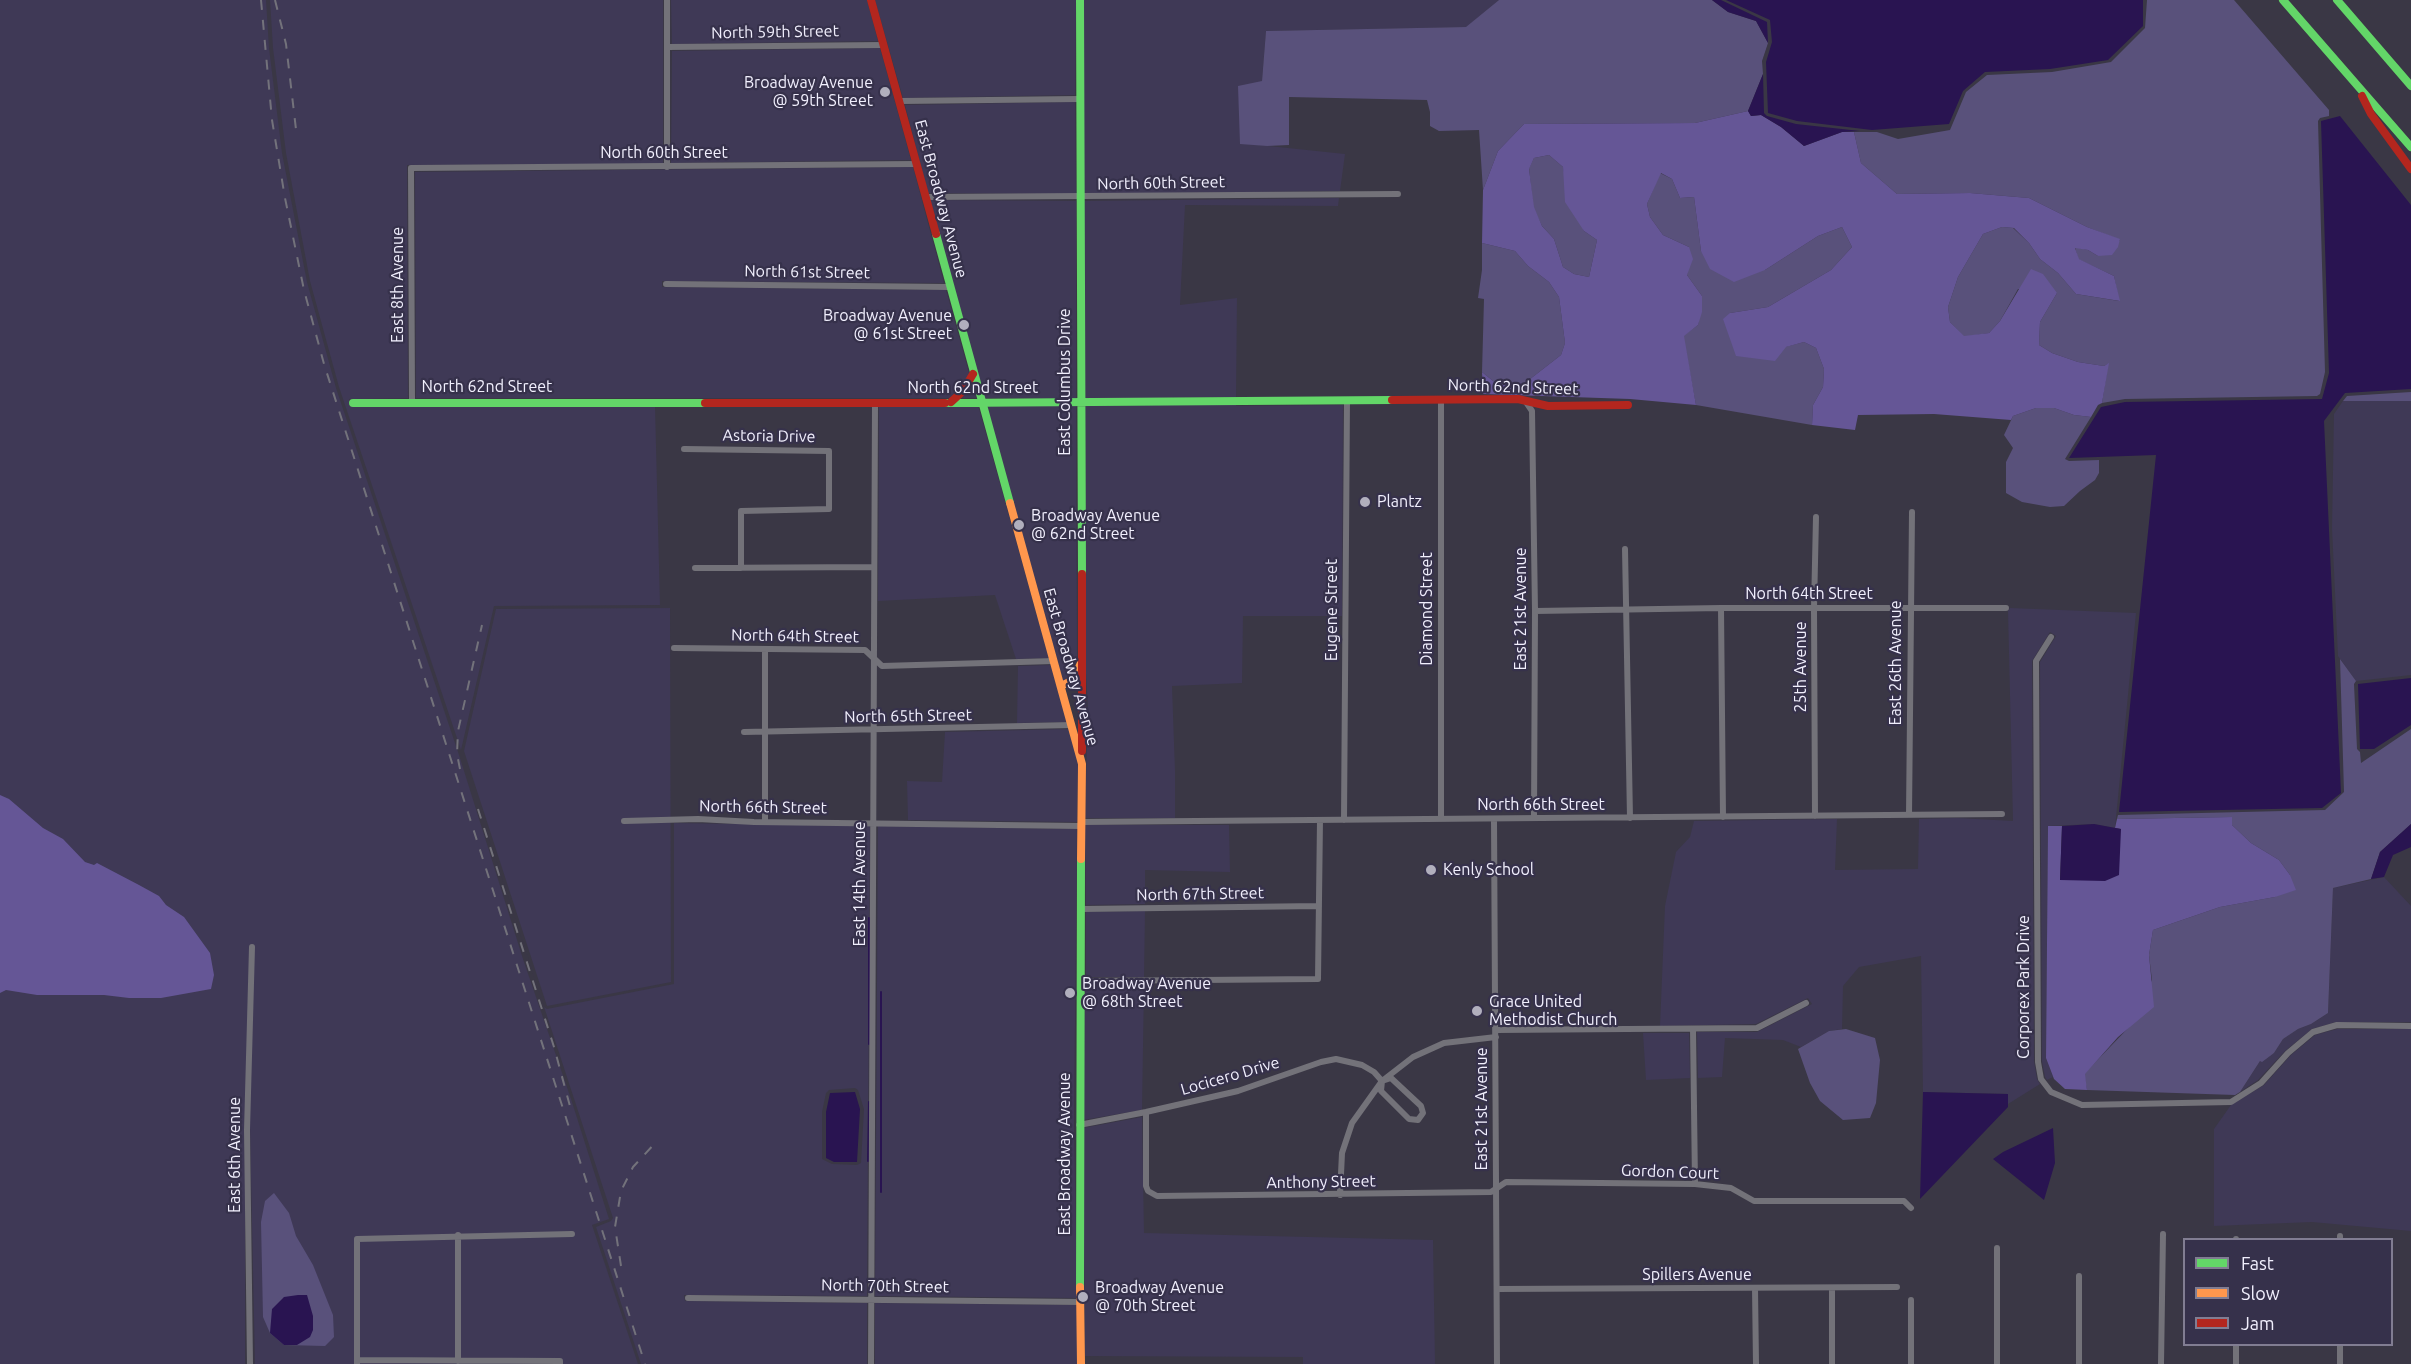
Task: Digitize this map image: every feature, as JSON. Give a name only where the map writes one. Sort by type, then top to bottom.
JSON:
[{"type":"main road","name":"East Broadway Avenue","points":[[871,0],[1082,764],[1082,981],[1079,1125],[1081,1364]]},
{"type":"main road","name":"East Columbus Drive","points":[[1080,0],[1081,660],[1084,678],[1082,764]]},
{"type":"main road","points":[[2283,0],[2411,147]]},
{"type":"main road","points":[[2337,0],[2411,86]]},
{"type":"main road","points":[[2357,24],[2411,78]]},
{"type":"main road","points":[[2357,85],[2371,114],[2411,169]]},
{"type":"main road","points":[[951,402],[963,391],[973,374]]},
{"type":"main road","name":"North 62nd Street","points":[[353,403],[1518,399],[1548,406],[1628,405]]},
{"type":"main road","points":[[1060,686],[1073,680],[1081,660]]},
{"type":"main road","points":[[1072,725],[1080,718],[1083,710]]},
{"type":"street","points":[[667,0],[667,167]]},
{"type":"street","name":"North 59th Street","points":[[668,47],[883,45]]},
{"type":"street","points":[[900,101],[1079,99]]},
{"type":"street","name":"North 60th Street","points":[[411,168],[916,164]]},
{"type":"street","name":"East 8th Avenue","points":[[411,168],[412,402]]},
{"type":"street","name":"North 60th Street","points":[[925,197],[1398,194]]},
{"type":"street","name":"North 61st Street","points":[[666,284],[949,287]]},
{"type":"street","name":"Diamond Street","points":[[1441,399],[1441,819]]},
{"type":"street","name":"Eugene Street","points":[[1344,820],[1347,400]]},
{"type":"street","name":"East 21st Avenue","points":[[1526,402],[1532,411],[1535,611],[1534,818]]},
{"type":"street","name":"East 14th Avenue","points":[[871,1364],[875,403]]},
{"type":"street","name":"Astoria Drive","points":[[684,449],[829,451],[829,509],[741,511],[741,568]]},
{"type":"street","name":"East 26th Avenue","points":[[1909,815],[1912,512]]},
{"type":"street","name":"25th Avenue","points":[[1815,816],[1816,517]]},
{"type":"street","points":[[1625,549],[1630,818]]},
{"type":"street","points":[[695,568],[874,567]]},
{"type":"street","points":[[1535,611],[1721,608],[1723,817]]},
{"type":"street","name":"North 64th Street","points":[[1721,608],[2006,608]]},
{"type":"street","name":"Corporex Park Drive","points":[[2051,637],[2037,661],[2037,1062],[2041,1079],[2051,1092],[2082,1105],[2231,1102],[2261,1083],[2289,1053],[2313,1032],[2337,1025],[2411,1026]]},
{"type":"street","name":"North 64th Street","points":[[674,648],[866,650],[882,666],[1054,662]]},
{"type":"street","points":[[765,649],[765,822]]},
{"type":"street","name":"North 65th Street","points":[[744,732],[1072,725]]},
{"type":"street","name":"North 66th Street","points":[[624,821],[699,819],[765,822],[1081,824],[2002,814]]},
{"type":"street","name":"East 21st Avenue","points":[[1494,819],[1497,1364]]},
{"type":"street","points":[[1082,981],[1318,979],[1320,820]]},
{"type":"street","name":"North 67th Street","points":[[1082,909],[1319,906]]},
{"type":"street","name":"East 6th Avenue","points":[[250,1364],[247,1141],[252,947]]},
{"type":"street","points":[[1340,1196],[1342,1153],[1352,1123],[1382,1081],[1413,1057],[1444,1043],[1496,1033],[1757,1028],[1806,1003]]},
{"type":"street","points":[[1693,1029],[1695,1184]]},
{"type":"street","name":"Locicero Drive","points":[[1079,1125],[1238,1091],[1321,1062],[1336,1059],[1362,1065],[1374,1072],[1382,1081],[1382,1091],[1409,1119],[1418,1120],[1423,1109],[1414,1098],[1391,1077],[1382,1081]]},
{"type":"street","name":"Anthony Street","points":[[1146,1112],[1146,1186],[1148,1191],[1157,1196],[1340,1196],[1496,1191]]},
{"type":"street","name":"Gordon Court","points":[[1496,1191],[1506,1182],[1695,1184],[1731,1188],[1754,1201],[1904,1201],[1911,1208]]},
{"type":"street","points":[[560,1362],[357,1362],[357,1239],[572,1234]]},
{"type":"street","points":[[2161,1364],[2163,1234]]},
{"type":"street","points":[[458,1235],[458,1361]]},
{"type":"street","points":[[1997,1248],[1997,1364]]},
{"type":"street","points":[[2079,1276],[2079,1364]]},
{"type":"street","name":"Spillers Avenue","points":[[1497,1289],[1897,1287]]},
{"type":"street","points":[[1755,1288],[1756,1364]]},
{"type":"street","points":[[1832,1288],[1832,1364]]},
{"type":"street","name":"North 70th Street","points":[[688,1298],[1081,1302]]},
{"type":"street","points":[[1911,1300],[1911,1364]]},
{"type":"street","points":[[2236,1346],[2236,1364]]},
{"type":"street","points":[[2340,1346],[2340,1364]]},
{"type":"shaded area","points":[[0,0],[266,0],[269,48],[282,153],[307,282],[336,388],[459,755],[523,959],[609,1219],[592,1225],[638,1364],[255,1364],[248,1033],[245,1364],[0,1364]]},
{"type":"shaded area","points":[[270,0],[663,0],[663,164],[407,165],[408,398],[349,399],[349,406],[655,406],[660,605],[494,606],[461,750],[339,387],[310,281],[286,153],[273,48]]},
{"type":"shaded area","points":[[671,0],[867,0],[878,41],[672,44]]},
{"type":"shaded area","points":[[875,0],[1076,0],[1075,95],[903,98]]},
{"type":"shaded area","points":[[1084,0],[1499,0],[1467,27],[1266,31],[1262,81],[1240,143],[1345,154],[1340,191],[1084,194]]},
{"type":"shaded area","points":[[1499,0],[1712,0],[1728,12],[1756,21],[1768,43],[1762,61],[1763,74],[1748,111],[1695,123],[1524,124],[1498,151],[1483,190],[1479,130],[1439,131],[1430,126],[1427,100],[1289,97],[1289,145],[1240,144],[1238,86],[1262,81],[1266,31],[1466,27]]},
{"type":"shaded area","points":[[1712,0],[1721,0],[1767,22],[1768,43],[1756,21],[1728,12]]},
{"type":"shaded area","points":[[1726,0],[2143,0],[2143,26],[2108,60],[2050,69],[1985,72],[1963,91],[1949,124],[1872,130],[1797,121],[1768,113],[1766,62],[1772,42],[1770,20]]},
{"type":"shaded area","points":[[2147,0],[2234,0],[2329,110],[2329,116],[2320,118],[2318,121],[2325,372],[2320,394],[2317,396],[2125,399],[2102,403],[2108,364],[2104,366],[2078,362],[2052,353],[2039,345],[2040,322],[2057,293],[2018,289],[2000,321],[1989,333],[1964,337],[1950,322],[1948,307],[1958,277],[1983,234],[2002,227],[2013,228],[2029,243],[2040,259],[2058,273],[2076,294],[2119,301],[2114,276],[2078,259],[2075,247],[2088,250],[2098,256],[2120,240],[2087,227],[2029,198],[1970,193],[1897,194],[1861,163],[1854,132],[1877,132],[1898,139],[1950,130],[1966,92],[1987,75],[2052,72],[2111,62],[2145,28]]},
{"type":"shaded area","points":[[880,48],[911,160],[671,163],[672,51]]},
{"type":"shaded area","points":[[1763,74],[1764,113],[1767,116],[1796,124],[1860,131],[1842,132],[1804,146],[1781,127],[1761,115],[1751,116],[1748,111]]},
{"type":"shaded area","points":[[1075,102],[1076,194],[928,193],[905,105]]},
{"type":"shaded area","points":[[1748,111],[1751,116],[1761,115],[1781,127],[1804,146],[1842,132],[1854,132],[1861,163],[1897,194],[1970,193],[2029,198],[2087,227],[2120,239],[2112,255],[2098,256],[2088,250],[2075,248],[2079,259],[2114,276],[2120,301],[2076,294],[2058,273],[2040,259],[2029,243],[2014,228],[2002,227],[1983,234],[1958,277],[1948,307],[1950,322],[1964,336],[1989,333],[2000,321],[2031,269],[2043,274],[2057,293],[2040,322],[2039,345],[2052,353],[2078,362],[2104,366],[2109,363],[2102,403],[2098,405],[2091,417],[2074,415],[2054,408],[2036,408],[2013,416],[2011,420],[1934,414],[1858,415],[1855,430],[1812,425],[1813,405],[1823,387],[1824,369],[1816,348],[1804,342],[1786,347],[1775,361],[1736,356],[1723,319],[1730,313],[1768,307],[1831,270],[1852,247],[1842,227],[1818,236],[1765,270],[1734,282],[1710,269],[1701,251],[1694,197],[1680,198],[1672,179],[1661,173],[1647,204],[1650,217],[1663,235],[1689,247],[1693,259],[1687,275],[1702,296],[1702,312],[1698,325],[1684,336],[1696,405],[1630,399],[1483,394],[1482,372],[1498,385],[1525,383],[1561,355],[1565,343],[1559,297],[1549,282],[1528,266],[1515,251],[1482,243],[1483,190],[1498,151],[1524,124],[1695,123]],"holes":[[[1549,155],[1563,167],[1565,202],[1584,231],[1597,240],[1589,277],[1574,274],[1563,267],[1554,239],[1542,226],[1534,207],[1529,169],[1534,158]]]},
{"type":"shaded area","points":[[2340,116],[2411,205],[2411,389],[2345,393],[2324,421],[2341,793],[2322,808],[2119,812],[2156,455],[2069,458],[2101,407],[2125,402],[2322,399],[2329,373],[2321,121]]},
{"type":"shaded area","points":[[1549,155],[1563,167],[1584,231],[1597,240],[1589,277],[1574,274],[1563,267],[1554,239],[1542,226],[1533,207],[1529,168],[1534,158]]},
{"type":"shaded area","points":[[913,167],[944,283],[662,281],[662,287],[946,290],[976,398],[416,398],[415,172]]},
{"type":"shaded area","points":[[1660,173],[1672,179],[1680,198],[1694,197],[1701,251],[1765,270],[1818,236],[1842,227],[1852,247],[1831,270],[1768,307],[1730,313],[1785,347],[1804,342],[1816,348],[1824,369],[1823,387],[1813,405],[1812,425],[1696,405],[1683,336],[1698,325],[1702,296],[1687,275],[1689,247],[1663,235],[1650,217],[1647,204]]},
{"type":"shaded area","points":[[1339,198],[1338,206],[1185,205],[1180,305],[1237,298],[1236,397],[1084,399],[1084,201]]},
{"type":"shaded area","points":[[930,200],[1076,201],[1076,399],[984,398]]},
{"type":"shaded area","points":[[1482,243],[1515,251],[1528,266],[1549,282],[1559,297],[1565,343],[1561,355],[1525,383],[1498,385],[1482,372],[1484,299],[1478,298],[1482,270]]},
{"type":"shaded area","points":[[2411,392],[2411,401],[2343,401],[2347,396]]},
{"type":"shaded area","points":[[2343,401],[2411,401],[2411,675],[2356,681],[2338,656],[2332,528],[2334,414]]},
{"type":"shaded area","points":[[1236,404],[1236,406],[1343,405],[1342,616],[1243,616],[1242,683],[1172,686],[1175,818],[1085,818],[1088,708],[1085,657],[1084,406]]},
{"type":"shaded area","points":[[978,405],[1049,658],[1016,659],[995,595],[878,601],[879,407]]},
{"type":"shaded area","points":[[986,405],[1076,406],[1077,660],[1070,678],[1063,681]]},
{"type":"shaded area","points":[[2036,408],[2054,408],[2074,415],[2091,417],[2065,459],[2069,461],[2099,460],[2099,473],[2095,480],[2064,506],[2050,507],[2022,502],[2006,493],[2006,462],[2013,448],[2004,435],[2013,416]]},
{"type":"shaded area","points":[[670,608],[671,982],[547,1006],[464,751],[496,609]]},
{"type":"shaded area","points":[[2010,608],[2136,613],[2115,828],[2094,824],[2048,826],[2046,1058],[2053,1077],[2047,1080],[2042,1061],[2040,662],[2056,636],[2050,632],[2032,661],[2034,1061],[2040,1084],[2008,1104],[2007,1094],[1923,1092],[1921,956],[1859,967],[1843,986],[1842,1029],[1829,1031],[1801,1047],[1783,1040],[1725,1038],[1722,1077],[1698,1078],[1697,1032],[1757,1032],[1812,1004],[1808,998],[1756,1024],[1660,1026],[1665,906],[1676,852],[1690,837],[1694,821],[1837,819],[1835,870],[1918,869],[1919,819],[1957,818],[2013,821],[2008,611]]},
{"type":"shaded area","points":[[2340,659],[2356,681],[2354,684],[2357,749],[2360,752],[2361,763],[2411,729],[2411,824],[2380,852],[2371,879],[2333,888],[2328,1013],[2283,1039],[2274,1053],[2262,1062],[2260,1061],[2240,1092],[2235,1095],[2087,1090],[2084,1074],[2134,1022],[2152,980],[2149,955],[2153,930],[2220,907],[2275,897],[2290,875],[2279,860],[2251,843],[2232,825],[2232,817],[2117,819],[2118,815],[2325,810],[2344,792]]},
{"type":"shaded area","points":[[1051,665],[1067,722],[1017,723],[1018,666]]},
{"type":"shaded area","points":[[2411,678],[2411,725],[2374,749],[2360,749],[2358,684]]},
{"type":"shaded area","points":[[1069,729],[1078,764],[1077,822],[908,820],[907,781],[942,782],[945,732]]},
{"type":"shaded area","points":[[0,795],[9,799],[43,828],[63,839],[85,862],[94,865],[97,863],[159,896],[166,905],[184,917],[210,953],[214,975],[211,989],[161,998],[37,995],[6,990],[0,993]]},
{"type":"shaded area","points":[[2232,817],[2232,825],[2251,843],[2279,860],[2290,875],[2296,890],[2275,897],[2220,907],[2153,930],[2149,955],[2154,1007],[2118,1037],[2085,1074],[2087,1090],[2065,1089],[2054,1079],[2046,1058],[2048,826],[2062,826],[2060,880],[2121,829],[2115,828],[2117,819]]},
{"type":"shaded area","points":[[674,823],[870,826],[867,1296],[684,1295],[685,1301],[867,1303],[867,1364],[641,1364],[596,1227],[613,1218],[544,1007],[547,1009],[674,984]],"holes":[[[855,1088],[858,1090],[864,1109],[861,1163],[857,1165],[832,1164],[822,1159],[822,1112],[826,1093],[829,1090]]]},
{"type":"shaded area","points":[[2094,824],[2121,829],[2119,875],[2105,881],[2060,880],[2062,826]]},
{"type":"shaded area","points":[[2411,824],[2411,847],[2393,855],[2384,877],[2371,879],[2380,852]]},
{"type":"shaded area","points":[[1085,825],[1229,825],[1230,872],[1145,870],[1145,904],[1086,905]]},
{"type":"shaded area","points":[[878,826],[1077,829],[1074,1122],[1077,1298],[875,1296]]},
{"type":"shaded area","points":[[2384,877],[2411,906],[2411,1022],[2336,1022],[2312,1029],[2285,1051],[2258,1080],[2240,1092],[2260,1061],[2274,1053],[2283,1039],[2328,1013],[2333,888]]},
{"type":"shaded area","points":[[1145,911],[1144,977],[1086,977],[1086,912]]},
{"type":"shaded area","points":[[1085,984],[1144,984],[1142,1110],[1083,1120]]},
{"type":"shaded area","points":[[1846,1029],[1875,1038],[1880,1060],[1876,1103],[1870,1118],[1843,1120],[1820,1101],[1810,1083],[1798,1049],[1829,1031]]},
{"type":"shaded area","points":[[2337,1029],[2411,1029],[2411,1231],[2312,1222],[2214,1226],[2214,1129],[2231,1105],[2264,1085],[2291,1055],[2315,1035]]},
{"type":"shaded area","points":[[1643,1033],[1689,1033],[1690,1078],[1646,1080]]},
{"type":"shaded area","points":[[855,1092],[860,1109],[857,1162],[834,1162],[826,1158],[826,1112],[830,1093]]},
{"type":"shaded area","points":[[1923,1092],[2008,1094],[2008,1107],[1920,1199]]},
{"type":"shaded area","points":[[1142,1117],[1144,1233],[1433,1240],[1435,1364],[1303,1364],[1303,1357],[1085,1356],[1083,1128]]},
{"type":"shaded area","points":[[2053,1128],[2055,1163],[2044,1200],[1993,1159]]},
{"type":"shaded area","points":[[274,1193],[289,1213],[296,1236],[313,1265],[333,1315],[334,1337],[325,1346],[284,1345],[270,1333],[263,1317],[261,1222],[265,1201]]},
{"type":"shaded area","points":[[307,1295],[313,1316],[313,1330],[310,1337],[297,1345],[284,1345],[270,1333],[272,1309],[284,1297]]},
{"type":"shaded area","points":[[875,1303],[1077,1305],[1077,1364],[875,1364]]},
{"type":"waterway","points":[[869,918],[869,1044]]},
{"type":"waterway","points":[[881,992],[881,1192]]},
{"type":"waterway","points":[[868,1161],[869,1102]]},
{"type":"railway","points":[[261,0],[272,120],[285,198],[304,290],[324,364],[645,1364]]},
{"type":"railway","points":[[275,0],[286,44],[297,138]]},
{"type":"railway","points":[[460,769],[457,754],[458,731],[482,625]]},
{"type":"railway","points":[[478,809],[554,1047],[571,1110]]},
{"type":"railway","points":[[621,1266],[615,1227],[621,1191],[633,1167],[657,1141]]},
{"type":"traffic: fast","points":[[1080,0],[1082,574]]},
{"type":"traffic: fast","points":[[2283,0],[2411,147]]},
{"type":"traffic: fast","points":[[2337,0],[2411,86]]},
{"type":"traffic: fast","points":[[936,234],[1010,503]]},
{"type":"traffic: fast","points":[[945,403],[1392,400]]},
{"type":"traffic: fast","points":[[353,403],[705,403]]},
{"type":"traffic: fast","points":[[1080,1287],[1081,859]]},
{"type":"traffic: slow","points":[[1010,503],[1082,764],[1081,859]]},
{"type":"traffic: slow","points":[[1061,686],[1073,680],[1081,663]]},
{"type":"traffic: slow","points":[[1080,1287],[1081,1364]]},
{"type":"traffic: jam","points":[[871,0],[936,234]]},
{"type":"traffic: jam","points":[[2362,96],[2371,114],[2411,169]]},
{"type":"traffic: jam","points":[[951,402],[963,391],[973,374]]},
{"type":"traffic: jam","points":[[1392,400],[1518,399],[1548,406],[1628,405]]},
{"type":"traffic: jam","points":[[705,403],[945,403]]},
{"type":"traffic: jam","points":[[1082,574],[1082,751]]},
{"type":"place","name":"Broadway Avenue @ 59th Street","points":[[885,92]]},
{"type":"place","name":"Broadway Avenue @ 61st Street","points":[[964,325]]},
{"type":"place","name":"Plantz","points":[[1365,502]]},
{"type":"place","name":"Broadway Avenue @ 62nd Street","points":[[1019,525]]},
{"type":"place","name":"Kenly School","points":[[1431,870]]},
{"type":"place","name":"Broadway Avenue @ 68th Street","points":[[1070,993]]},
{"type":"place","name":"Grace United Methodist Church","points":[[1477,1011]]},
{"type":"place","name":"Broadway Avenue @ 70th Street","points":[[1083,1297]]}]
